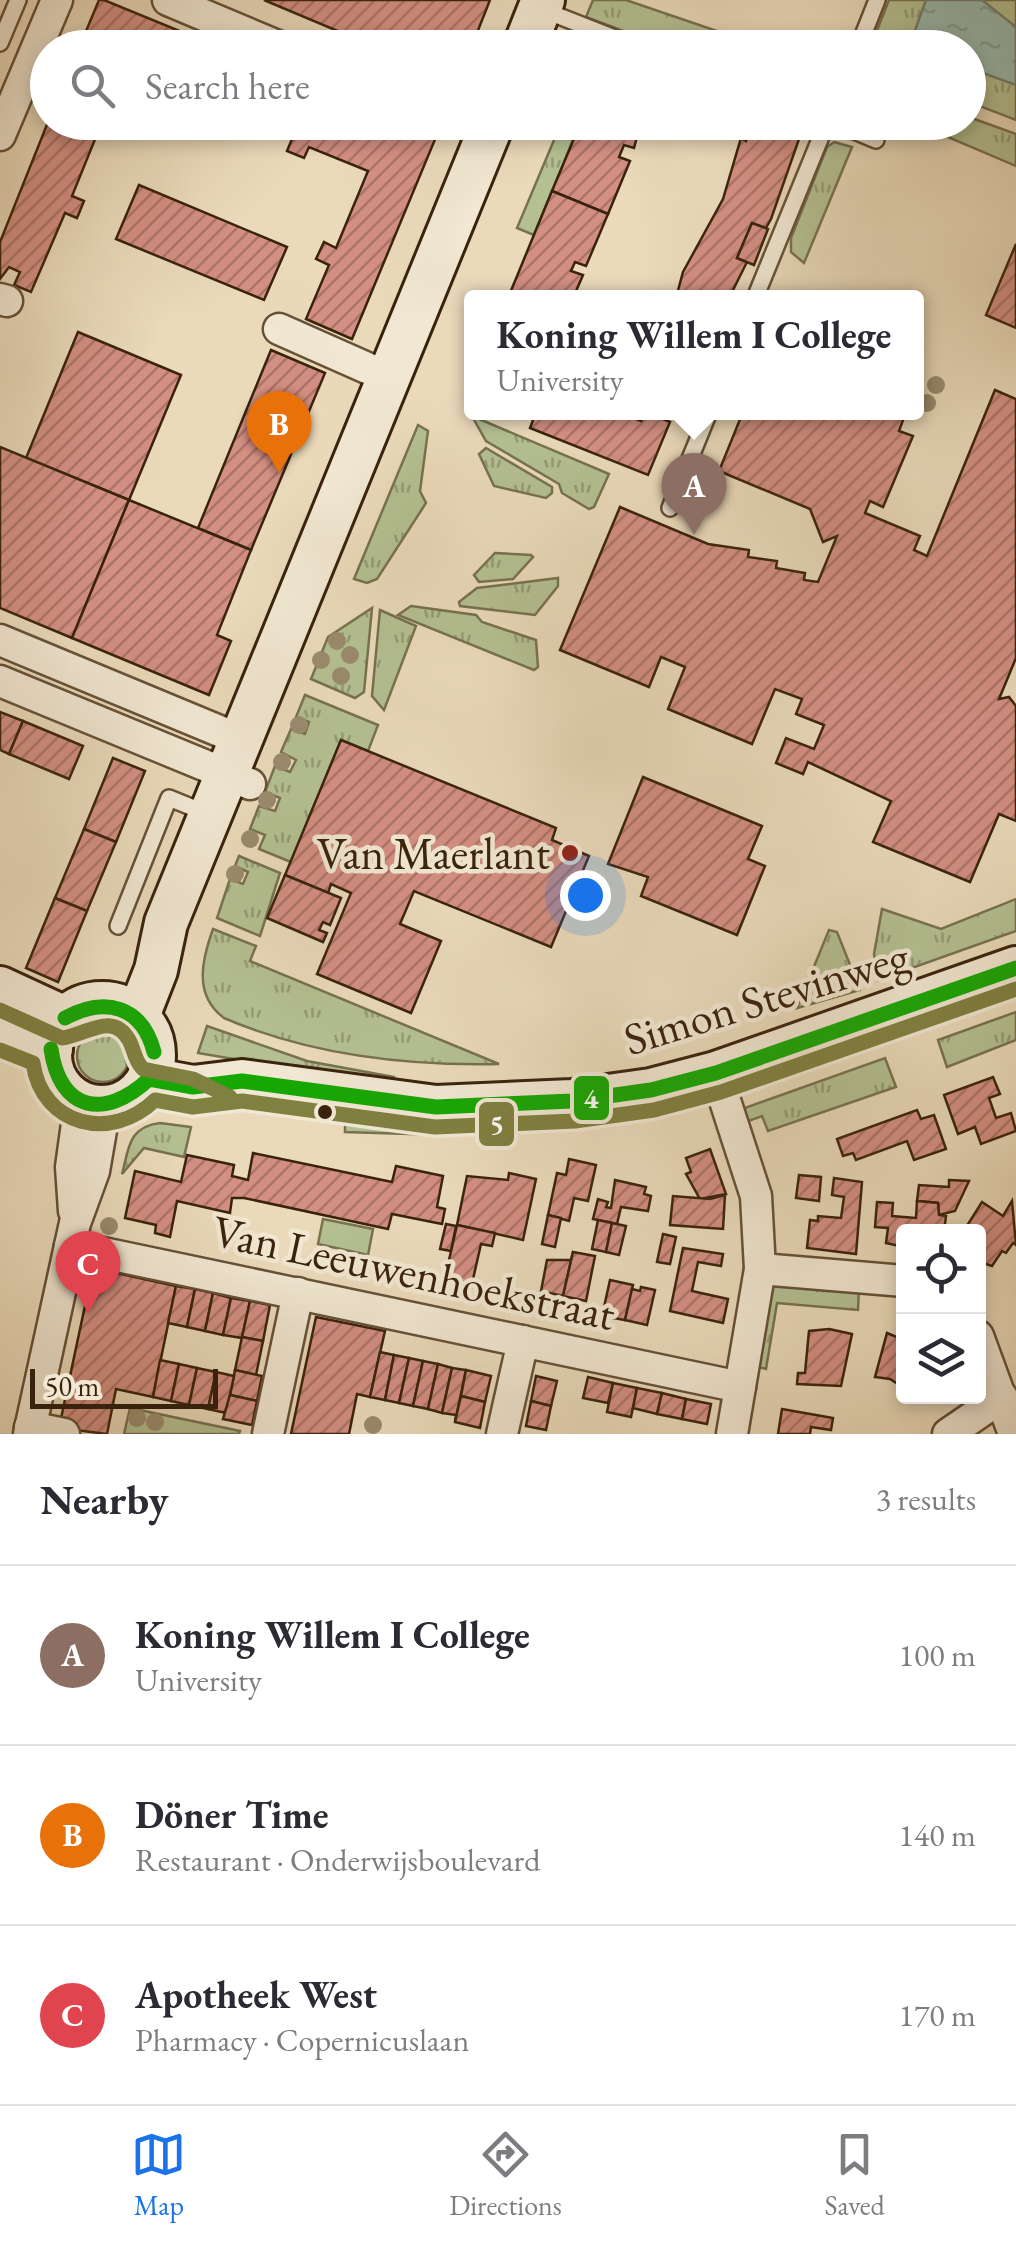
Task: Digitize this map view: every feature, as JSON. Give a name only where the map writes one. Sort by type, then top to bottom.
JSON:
[{"type":"street","points":[[44,30],[56,0]]},
{"type":"street","points":[[168,0],[239,30]]},
{"type":"street","points":[[0,135],[30,63]]},
{"type":"street","points":[[139,1038],[92,1004],[58,1033],[54,1075],[92,1104],[124,1102],[166,923],[210,815],[239,766],[476,140]]},
{"type":"street","points":[[279,329],[367,368]]},
{"type":"street","points":[[0,640],[239,766]]},
{"type":"street","points":[[0,681],[239,766]]},
{"type":"street","name":"Simon Stevinweg","points":[[139,1038],[192,1087],[242,1081],[342,1098],[436,1107],[503,1107],[651,1090],[716,1073],[1016,968]]},
{"type":"street","points":[[0,988],[58,1033]]},
{"type":"street","points":[[0,1028],[58,1033]]},
{"type":"street","points":[[716,1073],[756,1196],[760,1269],[732,1434]]},
{"type":"street","points":[[64,1434],[30,1430],[72,1235],[71,1167],[92,1104]]},
{"type":"street","name":"Van Leeuwenhoekstraat","points":[[72,1235],[298,1294],[740,1387]]},
{"type":"street","points":[[760,1269],[896,1280]]},
{"type":"street","points":[[268,1434],[298,1294]]},
{"type":"street","points":[[502,1434],[522,1341]]},
{"type":"street","points":[[986,1357],[1014,1434]]},
{"type":"street","points":[[948,1434],[1002,1398]]},
{"type":"lane","points":[[0,44],[18,0]]},
{"type":"lane","points":[[865,30],[877,0]]},
{"type":"lane","points":[[543,19],[580,30]]},
{"type":"lane","points":[[759,290],[822,140]]},
{"type":"lane","points":[[670,508],[706,420]]},
{"type":"lane","points":[[118,926],[169,798],[210,815]]},
{"type":"green space","points":[[593,0],[626,0],[714,30],[621,30],[586,17]]},
{"type":"green space","points":[[889,0],[1016,0],[1016,120],[986,109],[986,30],[877,30]]},
{"type":"green space","points":[[986,123],[1016,134],[1016,166],[955,140],[986,140]]},
{"type":"green space","points":[[554,140],[573,140],[534,235],[517,228]]},
{"type":"green space","points":[[834,142],[852,147],[804,263],[791,252],[791,238],[827,147]]},
{"type":"green space","points":[[474,420],[609,474],[594,507],[589,509],[562,493],[559,484],[486,441]]},
{"type":"green space","points":[[418,425],[428,431],[420,491],[426,503],[377,579],[367,583],[354,579]]},
{"type":"green space","points":[[486,448],[552,487],[552,493],[546,498],[494,486],[479,454]]},
{"type":"green space","points":[[495,553],[533,557],[513,579],[479,582],[474,575]]},
{"type":"green space","points":[[558,578],[558,586],[535,615],[460,606],[459,602],[477,588]]},
{"type":"green space","points":[[411,606],[476,615],[482,622],[536,640],[538,667],[534,670],[398,615]]},
{"type":"green space","points":[[372,608],[364,692],[355,698],[311,679],[328,637]]},
{"type":"green space","points":[[380,610],[416,626],[384,710],[372,696]]},
{"type":"green space","points":[[305,695],[378,725],[368,751],[341,740],[291,862],[259,849],[265,835],[250,829],[259,806],[275,811],[280,798],[265,792],[275,766],[290,772],[296,760],[281,752],[291,729],[305,734],[309,722],[296,717]]},
{"type":"green space","points":[[239,856],[280,873],[260,936],[217,918],[230,879],[243,884],[248,872],[235,866]]},
{"type":"green space","points":[[1016,899],[1016,931],[878,980],[874,954],[882,909],[941,929]]},
{"type":"green space","points":[[213,929],[256,946],[250,961],[499,1064],[359,1056],[290,1041],[224,1018],[214,1009],[204,988],[203,965]]},
{"type":"green space","points":[[829,930],[837,932],[860,990],[797,1008]]},
{"type":"green space","points":[[1016,1012],[1016,1040],[947,1067],[938,1040]]},
{"type":"green space","points":[[207,1026],[307,1061],[394,1077],[393,1086],[198,1053]]},
{"type":"green space","points":[[103,1030],[121,1038],[129,1056],[121,1074],[103,1082],[85,1074],[77,1056],[85,1038]]},
{"type":"green space","points":[[885,1058],[896,1087],[768,1131],[762,1116],[743,1123],[742,1109]]},
{"type":"green space","points":[[560,1119],[561,1130],[442,1135],[345,1132],[345,1123]]},
{"type":"green space","points":[[160,1123],[191,1127],[184,1157],[144,1148],[122,1174],[136,1134]]},
{"type":"green space","points":[[323,1219],[373,1229],[368,1255],[318,1244]]},
{"type":"green space","points":[[775,1284],[859,1288],[858,1310],[777,1303],[766,1369],[755,1366],[770,1288]]},
{"type":"green space","points":[[130,1408],[240,1431],[124,1434]]},
{"type":"water","points":[[926,0],[982,0],[1016,27],[1016,85],[986,74],[986,30],[915,30]]},
{"type":"building","points":[[99,0],[104,0],[177,30],[86,30]]},
{"type":"building","points":[[264,0],[490,0],[478,30],[335,30]]},
{"type":"building","points":[[41,140],[95,140],[72,196],[84,201],[77,218],[65,213],[31,292],[14,285],[20,272],[9,267],[0,279],[0,242]]},
{"type":"building","points":[[292,140],[435,140],[352,339],[306,319],[329,265],[316,259],[324,242],[336,248],[368,171],[309,147],[304,158],[287,151]]},
{"type":"building","points":[[573,140],[636,140],[634,148],[624,145],[619,157],[630,161],[608,214],[552,191]]},
{"type":"building","points":[[740,140],[799,140],[771,219],[766,228],[752,223],[737,258],[747,262],[733,290],[678,290],[683,272],[723,199]]},
{"type":"building","points":[[139,185],[287,247],[264,300],[116,239]]},
{"type":"building","points":[[552,191],[608,214],[586,266],[575,262],[571,271],[583,275],[576,290],[511,290]]},
{"type":"building","points":[[752,223],[768,229],[754,265],[737,258]]},
{"type":"building","points":[[1016,244],[1016,328],[986,315]]},
{"type":"building","points":[[78,332],[181,375],[129,500],[26,458]]},
{"type":"building","points":[[271,350],[325,373],[251,550],[198,528]]},
{"type":"building","points":[[995,390],[1016,399],[1016,658],[999,699],[1009,697],[1016,706],[1016,821],[999,814],[970,882],[873,842],[891,801],[808,762],[803,774],[776,763],[786,738],[814,749],[824,725],[796,714],[802,699],[775,689],[752,744],[668,709],[685,667],[661,657],[649,687],[560,650],[620,507],[708,544],[749,550],[748,557],[777,561],[776,568],[805,573],[804,580],[818,582],[837,536],[823,542],[810,509],[719,471],[740,420],[903,420],[899,431],[913,436],[883,507],[870,501],[865,513],[920,536],[914,550],[927,556]]},
{"type":"building","points":[[533,420],[670,422],[648,475],[530,428]]},
{"type":"building","points":[[0,447],[129,500],[72,638],[0,608]]},
{"type":"building","points":[[129,500],[251,550],[217,635],[231,641],[209,695],[72,638]]},
{"type":"building","points":[[0,712],[23,721],[9,754],[0,750]]},
{"type":"building","points":[[23,721],[83,746],[69,779],[9,754]]},
{"type":"building","points":[[341,740],[556,828],[552,840],[589,856],[551,947],[414,891],[400,924],[441,941],[411,1013],[317,974],[351,893],[331,884],[328,893],[285,875]]},
{"type":"building","points":[[113,758],[145,771],[116,842],[84,829]]},
{"type":"building","points":[[643,777],[762,826],[748,859],[765,866],[737,935],[641,896],[648,877],[608,864]]},
{"type":"building","points":[[84,829],[116,842],[87,911],[55,898]]},
{"type":"building","points":[[285,875],[341,898],[330,925],[323,922],[319,930],[327,933],[323,942],[267,918]]},
{"type":"building","points":[[55,898],[87,911],[58,982],[26,968]]},
{"type":"building","points":[[993,1077],[1000,1094],[989,1098],[996,1118],[1011,1113],[1016,1131],[981,1144],[975,1127],[958,1134],[944,1095]]},
{"type":"building","points":[[917,1110],[921,1119],[934,1115],[946,1149],[914,1160],[907,1141],[856,1160],[853,1153],[843,1156],[837,1139]]},
{"type":"building","points":[[710,1149],[726,1194],[700,1199],[686,1174],[691,1172],[686,1158]]},
{"type":"building","points":[[253,1153],[392,1182],[396,1166],[443,1176],[437,1207],[445,1209],[442,1224],[392,1214],[388,1229],[244,1198],[232,1198],[230,1213],[177,1201],[170,1237],[155,1233],[156,1225],[125,1218],[135,1171],[181,1182],[187,1155],[234,1165],[232,1176],[248,1180]]},
{"type":"building","points":[[569,1159],[596,1165],[588,1201],[574,1198],[569,1221],[548,1215],[557,1173],[566,1175]]},
{"type":"building","points":[[509,1173],[536,1179],[523,1240],[457,1225],[467,1176],[508,1180]]},
{"type":"building","points":[[799,1175],[821,1177],[819,1201],[796,1198]]},
{"type":"building","points":[[834,1178],[862,1182],[856,1254],[807,1248],[810,1220],[818,1221],[818,1216],[841,1218],[844,1197],[832,1195]]},
{"type":"building","points":[[615,1180],[646,1187],[644,1194],[651,1196],[648,1211],[621,1207],[617,1224],[593,1219],[598,1199],[608,1202],[606,1207],[611,1208]]},
{"type":"building","points":[[949,1180],[969,1181],[955,1211],[939,1215],[938,1203],[917,1201],[919,1185],[949,1187]]},
{"type":"building","points":[[725,1195],[723,1229],[670,1225],[673,1196],[710,1199]]},
{"type":"building","points":[[917,1201],[938,1203],[939,1215],[946,1216],[945,1224],[896,1224],[896,1245],[886,1243],[888,1228],[875,1227],[877,1202],[893,1203],[892,1216],[916,1218]]},
{"type":"building","points":[[1012,1201],[1016,1245],[1013,1243],[1006,1253],[1002,1251],[992,1266],[986,1264],[986,1224],[968,1224],[982,1202],[1003,1216]]},
{"type":"building","points":[[548,1215],[561,1218],[555,1247],[542,1244]]},
{"type":"building","points":[[598,1220],[612,1223],[606,1252],[592,1249]]},
{"type":"building","points":[[612,1223],[626,1226],[619,1255],[606,1252]]},
{"type":"building","points":[[446,1224],[456,1226],[451,1251],[440,1249]]},
{"type":"building","points":[[457,1225],[495,1233],[492,1246],[481,1244],[471,1288],[444,1282]]},
{"type":"building","points":[[663,1234],[676,1237],[670,1264],[657,1262]]},
{"type":"building","points":[[683,1248],[723,1254],[721,1266],[698,1262],[692,1291],[728,1299],[723,1323],[670,1311]]},
{"type":"building","points":[[573,1252],[563,1296],[541,1291],[547,1260],[571,1260]]},
{"type":"building","points":[[573,1252],[595,1256],[586,1301],[563,1296]]},
{"type":"building","points":[[93,1268],[176,1286],[153,1397],[116,1389],[107,1434],[59,1428]]},
{"type":"building","points":[[610,1280],[633,1285],[625,1320],[602,1316]]},
{"type":"building","points":[[176,1286],[195,1289],[187,1327],[168,1323]]},
{"type":"building","points":[[641,1287],[655,1290],[647,1325],[625,1320],[632,1289],[640,1291]]},
{"type":"building","points":[[195,1289],[213,1293],[205,1331],[187,1327]]},
{"type":"building","points":[[213,1293],[231,1298],[223,1335],[205,1331]]},
{"type":"building","points":[[231,1298],[250,1301],[242,1338],[223,1335]]},
{"type":"building","points":[[250,1301],[270,1305],[263,1341],[242,1337]]},
{"type":"building","points":[[316,1317],[385,1331],[370,1397],[357,1394],[349,1434],[291,1434]]},
{"type":"building","points":[[829,1329],[852,1334],[841,1386],[797,1384],[798,1373],[805,1373],[809,1331]]},
{"type":"building","points":[[887,1333],[896,1337],[896,1383],[875,1377]]},
{"type":"building","points":[[242,1337],[263,1341],[256,1375],[235,1370]]},
{"type":"building","points":[[380,1352],[394,1355],[385,1400],[370,1397]]},
{"type":"building","points":[[394,1355],[409,1358],[399,1403],[385,1400]]},
{"type":"building","points":[[409,1358],[423,1361],[413,1406],[399,1403]]},
{"type":"building","points":[[160,1360],[179,1364],[171,1401],[153,1397]]},
{"type":"building","points":[[423,1361],[438,1364],[428,1409],[413,1406]]},
{"type":"building","points":[[179,1364],[197,1368],[189,1405],[171,1401]]},
{"type":"building","points":[[438,1364],[452,1368],[442,1413],[428,1409]]},
{"type":"building","points":[[197,1368],[216,1372],[208,1409],[189,1405]]},
{"type":"building","points":[[452,1368],[466,1370],[455,1422],[456,1415],[442,1413]]},
{"type":"building","points":[[235,1370],[262,1376],[257,1401],[230,1395]]},
{"type":"building","points":[[466,1370],[491,1376],[485,1402],[461,1396]]},
{"type":"building","points":[[216,1372],[234,1376],[226,1413],[208,1409]]},
{"type":"building","points":[[536,1376],[557,1381],[551,1406],[531,1401]]},
{"type":"building","points":[[588,1377],[613,1383],[608,1403],[583,1398]]},
{"type":"building","points":[[613,1383],[637,1388],[631,1417],[607,1412]]},
{"type":"building","points":[[637,1388],[662,1393],[657,1414],[633,1408]]},
{"type":"building","points":[[662,1393],[686,1399],[682,1419],[657,1414]]},
{"type":"building","points":[[230,1395],[257,1401],[252,1425],[223,1419]]},
{"type":"building","points":[[461,1396],[485,1402],[480,1428],[455,1422]]},
{"type":"building","points":[[686,1399],[711,1404],[707,1424],[682,1419]]},
{"type":"building","points":[[531,1401],[551,1406],[546,1430],[526,1426]]},
{"type":"building","points":[[782,1409],[833,1418],[831,1430],[811,1427],[810,1434],[778,1434]]},
{"type":"transit line","name":"4","points":[[149,1079],[193,1087],[242,1081],[436,1107],[572,1101],[651,1090],[716,1073],[1016,968]]},
{"type":"transit line","name":"5","points":[[0,1050],[33,1063],[39,1085],[64,1114],[100,1124],[138,1113],[155,1100],[193,1107],[242,1101],[435,1127],[575,1121],[654,1110],[721,1092],[1016,989]]},
{"type":"transit line","name":"4","points":[[65,1018],[94,1008],[120,1009],[141,1024],[154,1052]]},
{"type":"transit line","name":"5","points":[[0,1010],[62,1038],[98,1027],[115,1027],[129,1040],[143,1069],[193,1079],[230,1097]]},
{"type":"transit line","name":"4","points":[[51,1049],[64,1086],[87,1103],[116,1100],[149,1079]]},
{"type":"place","name":"Döner Time","points":[[279,473]]},
{"type":"place","name":"Koning Willem I College","points":[[694,535]]},
{"type":"place","name":"Van Maerlant","points":[[570,853]]},
{"type":"place","name":"Apotheek West","points":[[88,1313]]}]
